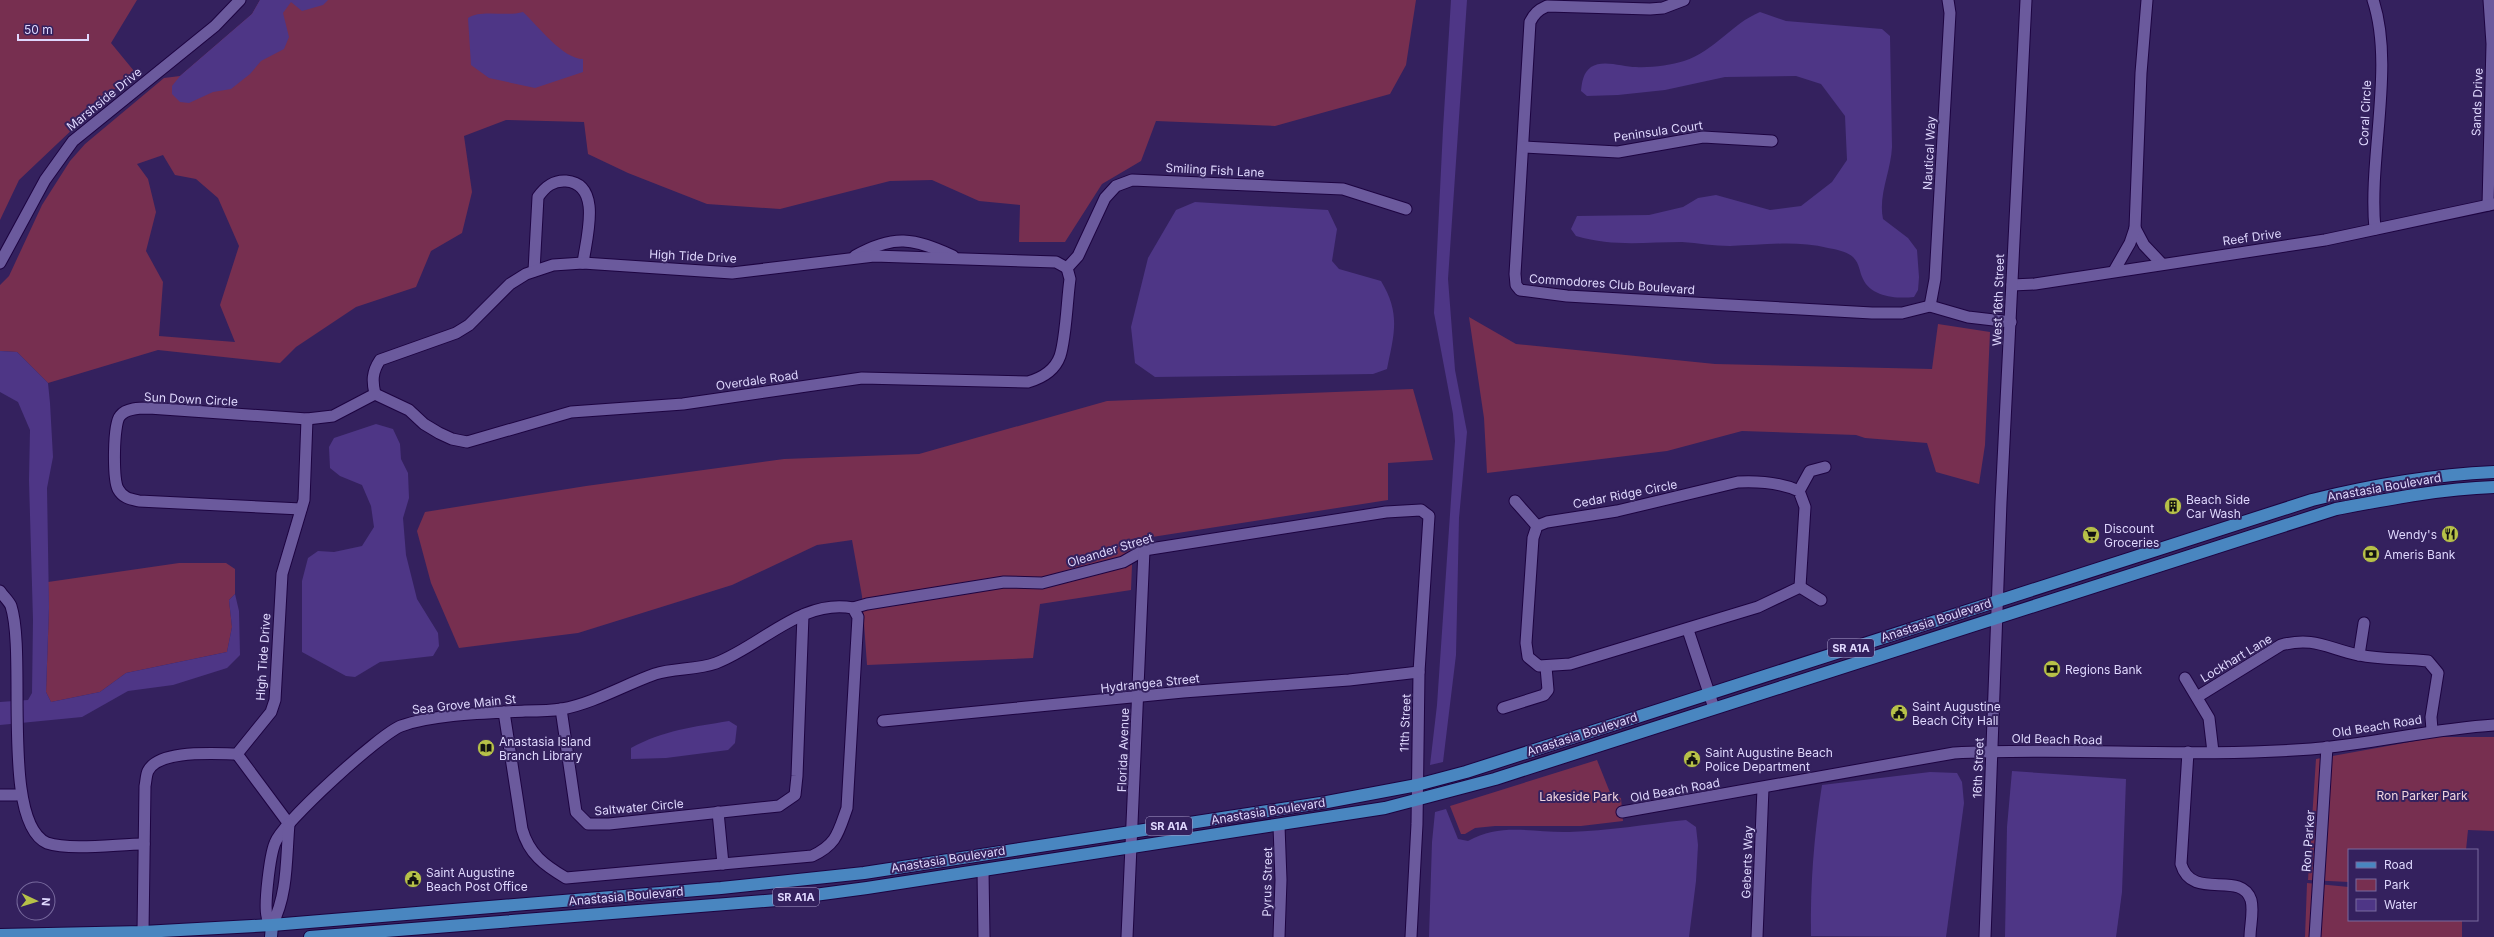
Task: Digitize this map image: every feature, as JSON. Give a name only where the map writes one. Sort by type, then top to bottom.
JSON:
[{"type":"main road","name":"Anastasia Boulevard","points":[[0,935],[272,931],[864,873],[1277,810],[1417,785],[1466,772],[1997,601],[2346,491],[2407,480],[2494,472]]},
{"type":"main road","name":"Anastasia Boulevard","points":[[310,937],[777,900],[1279,826],[1385,808],[1417,801],[1495,779],[2336,509],[2458,488],[2494,487]]},
{"type":"street","name":"Marshside Drive","points":[[0,263],[44,180],[73,141],[215,26],[240,0]]},
{"type":"street","name":"Commodores Club Boulevard","points":[[1684,0],[1663,8],[1650,10],[1547,6],[1539,9],[1530,22],[1515,274],[1516,285],[1520,290],[1567,296],[1872,313],[1902,313],[1930,306]]},
{"type":"street","name":"Nautical Way","points":[[1930,306],[1938,234],[1950,13],[1948,0]]},
{"type":"street","name":"West 16th Street","points":[[1997,601],[2026,0]]},
{"type":"street","points":[[2114,271],[2130,243],[2135,228],[2141,73],[2147,0]]},
{"type":"street","name":"Coral Circle","points":[[2373,0],[2380,38],[2381,64],[2375,167],[2375,229]]},
{"type":"street","name":"Sands Drive","points":[[2489,0],[2492,44],[2491,204]]},
{"type":"street","name":"Peninsula Court","points":[[1523,147],[1618,152],[1703,137],[1772,141]]},
{"type":"street","name":"Smiling Fish Lane","points":[[1067,268],[1078,256],[1105,198],[1116,186],[1132,180],[1343,190],[1406,209]]},
{"type":"street","points":[[534,271],[538,197],[545,187],[559,181],[574,182],[584,190],[590,206],[583,263]]},
{"type":"street","name":"Reef Drive","points":[[2012,285],[2035,284],[2325,240],[2491,204]]},
{"type":"street","points":[[2135,228],[2144,245],[2162,264]]},
{"type":"street","points":[[849,259],[877,245],[900,239],[924,243],[957,258]]},
{"type":"street","name":"High Tide Drive","points":[[376,394],[372,382],[374,369],[380,360],[456,333],[469,325],[510,284],[534,271],[552,265],[583,263],[732,273],[874,256],[1056,262],[1067,268]]},
{"type":"street","name":"Overdale Road","points":[[376,394],[409,410],[424,424],[439,433],[452,439],[467,442],[571,412],[683,404],[862,378],[1028,382],[1040,378],[1052,369],[1060,356],[1070,279],[1067,268]]},
{"type":"street","points":[[1930,306],[1968,317],[2011,322]]},
{"type":"street","name":"Sun Down Circle","points":[[301,509],[139,501],[125,497],[118,489],[116,479],[115,424],[120,415],[132,409],[149,408],[307,419],[332,416],[376,394]]},
{"type":"street","name":"High Tide Drive","points":[[237,754],[271,712],[275,700],[282,574],[304,500],[307,419]]},
{"type":"street","points":[[1800,587],[1805,507],[1799,492],[1810,471],[1825,467]]},
{"type":"street","name":"Cedar Ridge Circle","points":[[1537,526],[1547,522],[1617,511],[1738,482],[1754,482],[1785,486],[1799,492]]},
{"type":"street","points":[[1515,501],[1537,526],[1533,538],[1526,643],[1528,657],[1539,666],[1546,667],[1570,664],[1688,630],[1703,623],[1758,607],[1788,595],[1800,587]]},
{"type":"street","name":"Oleander Street","points":[[853,608],[867,604],[1004,582],[1042,583],[1123,562],[1144,550],[1386,512],[1407,510],[1423,512]]},
{"type":"street","name":"11th Street","points":[[1411,937],[1417,801],[1419,672],[1429,516],[1423,512]]},
{"type":"street","name":"Florida Avenue","points":[[1127,937],[1144,550]]},
{"type":"street","points":[[1800,587],[1821,600]]},
{"type":"street","points":[[0,591],[10,604],[15,626],[13,726],[16,795],[25,822],[32,832],[45,842],[59,846],[144,844]]},
{"type":"street","name":"16th Street","points":[[1985,937],[1997,601]]},
{"type":"street","points":[[504,712],[522,829],[527,846],[549,868],[566,878],[812,856],[827,849],[838,835],[847,808],[858,617],[853,608],[841,606],[823,608],[803,615],[715,663],[657,674],[581,704],[561,709]]},
{"type":"street","name":"Saltwater Circle","points":[[561,709],[576,812],[588,824],[779,806],[795,795],[798,776],[801,638],[803,615]]},
{"type":"street","points":[[2358,655],[2364,623]]},
{"type":"street","points":[[782,627],[801,638]]},
{"type":"street","points":[[1688,630],[1714,708]]},
{"type":"street","name":"Lockhart Lane","points":[[2198,697],[2273,649],[2288,643],[2307,641],[2320,642],[2358,655],[2421,660],[2432,664],[2438,673],[2431,717],[2432,730]]},
{"type":"street","points":[[1503,708],[1544,695],[1548,690],[1546,667]]},
{"type":"street","name":"Hydrangea Street","points":[[883,721],[1138,698],[1183,692],[1349,680],[1419,672]]},
{"type":"street","points":[[2185,678],[2198,697],[2209,718],[2212,752]]},
{"type":"street","name":"Sea Grove Main St","points":[[272,931],[267,916],[271,860],[275,843],[288,824],[336,777],[398,727],[415,721],[504,712],[561,709]]},
{"type":"street","name":"Old Beach Road","points":[[1622,812],[1677,801],[1763,788],[1922,757],[1992,751],[2212,752],[2327,746],[2432,730],[2494,725]]},
{"type":"street","name":"Ron Parker","points":[[2315,937],[2327,746]]},
{"type":"street","points":[[2188,752],[2181,864],[2183,872],[2193,881],[2235,886],[2242,889],[2248,895],[2252,906],[2250,937]]},
{"type":"street","points":[[143,932],[145,786],[148,770],[159,761],[173,756],[237,754],[288,824],[285,884],[272,931]]},
{"type":"street","name":"Geberts Way","points":[[1757,937],[1763,788]]},
{"type":"street","points":[[0,795],[16,795]]},
{"type":"street","points":[[718,812],[723,864]]},
{"type":"street","name":"Pyrus Street","points":[[1279,826],[1281,880],[1279,937]]},
{"type":"street","points":[[983,870],[984,937]]},
{"type":"green space","points":[[0,0],[137,0],[111,43],[134,71],[19,180],[0,220]]},
{"type":"green space","points":[[260,0],[1416,0],[1406,65],[1390,94],[1275,126],[1156,121],[1141,161],[1102,184],[1065,242],[1019,242],[1020,205],[979,201],[932,180],[890,181],[780,209],[707,204],[628,173],[588,154],[584,122],[506,120],[464,136],[472,192],[462,233],[431,251],[416,287],[356,307],[296,347],[280,363],[158,350],[48,383],[17,352],[0,351],[0,285],[9,276],[42,205],[70,161],[85,144],[164,78],[180,76],[252,14]],"holes":[[[163,155],[175,175],[196,179],[218,198],[239,246],[220,305],[235,342],[159,336],[163,282],[146,251],[156,212],[148,179],[137,164]]]},
{"type":"green space","points":[[1469,317],[1516,344],[1715,364],[1932,369],[1938,324],[1990,332],[1985,445],[1979,484],[1936,472],[1927,443],[1865,438],[1856,435],[1742,431],[1667,451],[1487,473],[1484,418]]},
{"type":"green space","points":[[1413,389],[1433,460],[1388,463],[1388,500],[1133,540],[1131,590],[1040,604],[1033,658],[867,665],[862,596],[852,540],[817,545],[732,585],[578,633],[459,648],[431,583],[417,531],[425,512],[586,486],[784,459],[919,454],[1107,401]]},
{"type":"green space","points":[[179,563],[226,563],[235,569],[235,594],[229,600],[232,627],[227,652],[126,673],[100,692],[51,702],[46,692],[49,607],[48,582]]},
{"type":"green space","name":"Ron Parker Park","points":[[2437,737],[2494,737],[2494,831],[2468,830],[2466,849],[2348,849],[2348,882],[2308,880],[2316,759]]},
{"type":"green space","name":"Lakeside Park","points":[[1597,760],[1611,795],[1621,798],[1623,821],[1581,826],[1495,826],[1475,828],[1465,834],[1461,834],[1450,806]]},
{"type":"green space","points":[[2307,883],[2348,887],[2348,921],[2462,921],[2462,937],[2305,937]]},
{"type":"water","points":[[260,0],[328,0],[323,5],[302,11],[291,2],[283,13],[289,37],[284,49],[261,61],[250,74],[231,89],[213,92],[189,103],[180,102],[172,94],[172,86],[180,76],[252,14]]},
{"type":"water","points":[[1451,0],[1467,0],[1448,279],[1455,370],[1467,432],[1459,518],[1456,655],[1443,762],[1430,765],[1437,705],[1455,441],[1453,414],[1434,313]]},
{"type":"water","points":[[523,12],[559,48],[575,58],[583,59],[583,72],[535,88],[489,78],[471,65],[468,18],[473,15],[487,13],[509,14]]},
{"type":"water","points":[[1760,12],[1786,21],[1882,29],[1890,36],[1892,147],[1883,192],[1882,210],[1883,219],[1908,238],[1917,250],[1919,277],[1918,290],[1914,297],[1900,298],[1885,296],[1872,290],[1863,279],[1858,265],[1853,257],[1845,252],[1831,248],[1804,244],[1718,246],[1682,242],[1616,243],[1603,242],[1576,236],[1571,229],[1577,216],[1649,215],[1683,207],[1698,198],[1716,195],[1770,210],[1801,206],[1832,182],[1847,160],[1845,116],[1821,84],[1796,76],[1725,77],[1665,90],[1618,95],[1587,96],[1581,91],[1582,81],[1588,69],[1591,67],[1607,63],[1631,67],[1648,67],[1684,61],[1705,51],[1740,23]]},
{"type":"water","points":[[1195,202],[1328,210],[1337,229],[1332,261],[1339,269],[1381,281],[1387,293],[1394,314],[1394,324],[1392,345],[1387,369],[1373,374],[1155,377],[1135,363],[1131,327],[1148,258],[1176,210]]},
{"type":"water","points":[[0,351],[17,352],[48,383],[53,457],[47,488],[49,607],[46,692],[51,702],[100,692],[126,673],[227,652],[232,627],[229,600],[235,594],[239,611],[240,655],[227,668],[173,685],[128,691],[82,717],[0,725],[0,702],[28,700],[32,693],[33,620],[29,480],[30,430],[18,402],[0,392]]},
{"type":"water","points":[[376,424],[393,429],[400,444],[401,459],[408,473],[409,498],[403,518],[406,555],[417,599],[438,633],[439,646],[433,656],[380,662],[355,677],[346,676],[302,652],[302,581],[308,558],[318,551],[334,552],[362,546],[374,527],[371,506],[362,485],[340,476],[330,468],[329,447],[334,438]]},
{"type":"water","points":[[729,721],[737,726],[735,743],[728,750],[666,758],[631,759],[631,748],[655,737],[679,730]]},
{"type":"water","points":[[2012,771],[2126,779],[2122,892],[2116,937],[2005,937],[2007,827]]},
{"type":"water","points":[[1930,772],[1957,773],[1962,782],[1964,803],[1946,937],[1811,936],[1813,860],[1822,785]]},
{"type":"water","points":[[1446,809],[1458,839],[1468,841],[1481,835],[1505,830],[1569,832],[1613,829],[1686,820],[1696,827],[1698,845],[1696,881],[1689,937],[1429,937],[1432,842],[1435,812]]},
{"type":"place","name":"Beach Side Car Wash","points":[[2173,506]]},
{"type":"place","name":"Wendy's","points":[[2450,534]]},
{"type":"place","name":"Discount Groceries","points":[[2091,535]]},
{"type":"place","name":"Ameris Bank","points":[[2371,554]]},
{"type":"place","name":"Regions Bank","points":[[2052,669]]},
{"type":"place","name":"Saint Augustine Beach City Hall","points":[[1899,713]]},
{"type":"place","name":"Anastasia Island Branch Library","points":[[486,748]]},
{"type":"place","name":"Saint Augustine Beach Police Department","points":[[1692,759]]},
{"type":"place","name":"Saint Augustine Beach Post Office","points":[[413,879]]}]
